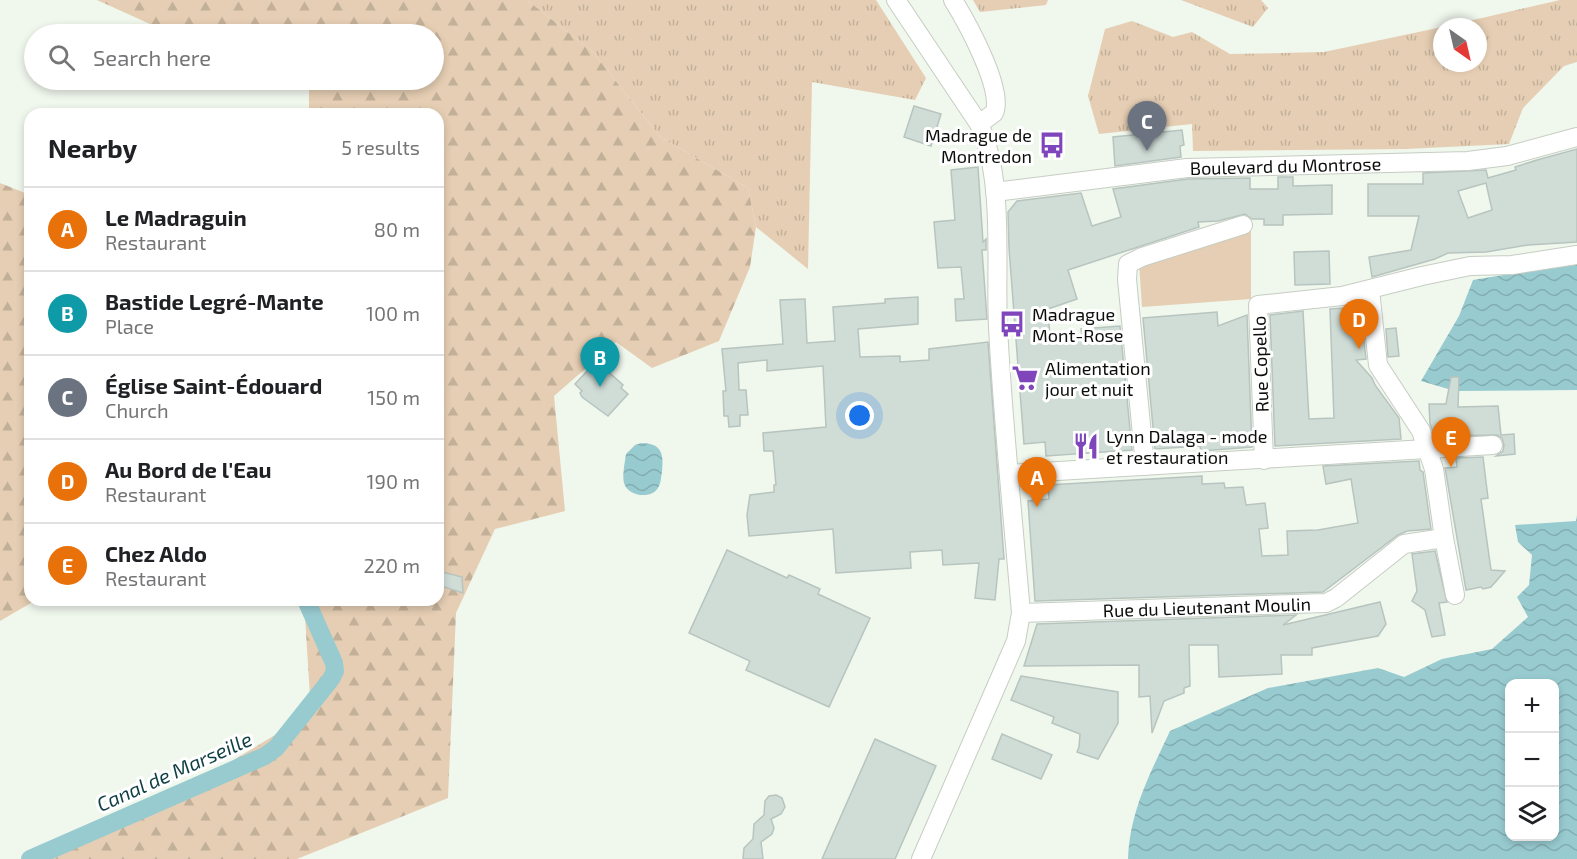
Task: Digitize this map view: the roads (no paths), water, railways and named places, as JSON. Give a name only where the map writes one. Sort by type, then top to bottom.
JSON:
[{"type":"street","points":[[896,0],[979,124],[987,144],[995,192],[998,325],[1021,614],[1016,641],[921,859]]},
{"type":"street","points":[[953,0],[971,31],[990,75],[997,99],[994,113],[979,124]]},
{"type":"street","name":"Boulevard du Montrose","points":[[995,192],[1187,168],[1468,161],[1508,156],[1577,137]]},
{"type":"street","points":[[1145,466],[1127,279],[1128,264],[1142,257],[1243,225]]},
{"type":"street","points":[[1455,595],[1434,469],[1416,422],[1378,365],[1370,290],[1470,266],[1518,265],[1577,255]]},
{"type":"street","name":"Rue Copello","points":[[1264,460],[1258,305],[1332,297],[1370,290]]},
{"type":"street","points":[[1009,474],[1492,445]]},
{"type":"street","name":"Rue du Lieutenant Moulin","points":[[1021,614],[1326,603],[1336,598],[1404,544],[1444,538]]},
{"type":"water","points":[[1577,263],[1577,390],[1455,391],[1421,381],[1459,316],[1473,280]]},
{"type":"water","points":[[641,443],[657,447],[663,460],[659,486],[646,495],[630,491],[623,480],[626,454],[635,445]]},
{"type":"water","points":[[1577,515],[1577,859],[1128,859],[1137,808],[1148,777],[1170,731],[1268,688],[1378,668],[1404,677],[1442,659],[1492,649],[1528,617],[1517,597],[1529,585],[1532,555],[1518,542],[1515,525],[1576,521]]},
{"type":"waterway","name":"Canal de Marseille","points":[[30,859],[265,756],[276,748],[335,671],[334,663],[309,606]]},
{"type":"place","name":"Madrague de Montredon","points":[[1052,145]]},
{"type":"place","name":"Église Saint-Édouard","points":[[1147,151]]},
{"type":"place","name":"Madrague Mont-Rose","points":[[1012,324]]},
{"type":"place","name":"Au Bord de l'Eau","points":[[1359,349]]},
{"type":"place","name":"Alimentation jour et nuit","points":[[1025,378]]},
{"type":"place","name":"Bastide Legré-Mante","points":[[600,387]]},
{"type":"place","name":"Lynn Dalaga - mode et restauration","points":[[1086,446]]},
{"type":"place","name":"Chez Aldo","points":[[1451,467]]},
{"type":"place","name":"Le Madraguin","points":[[1037,507]]}]
